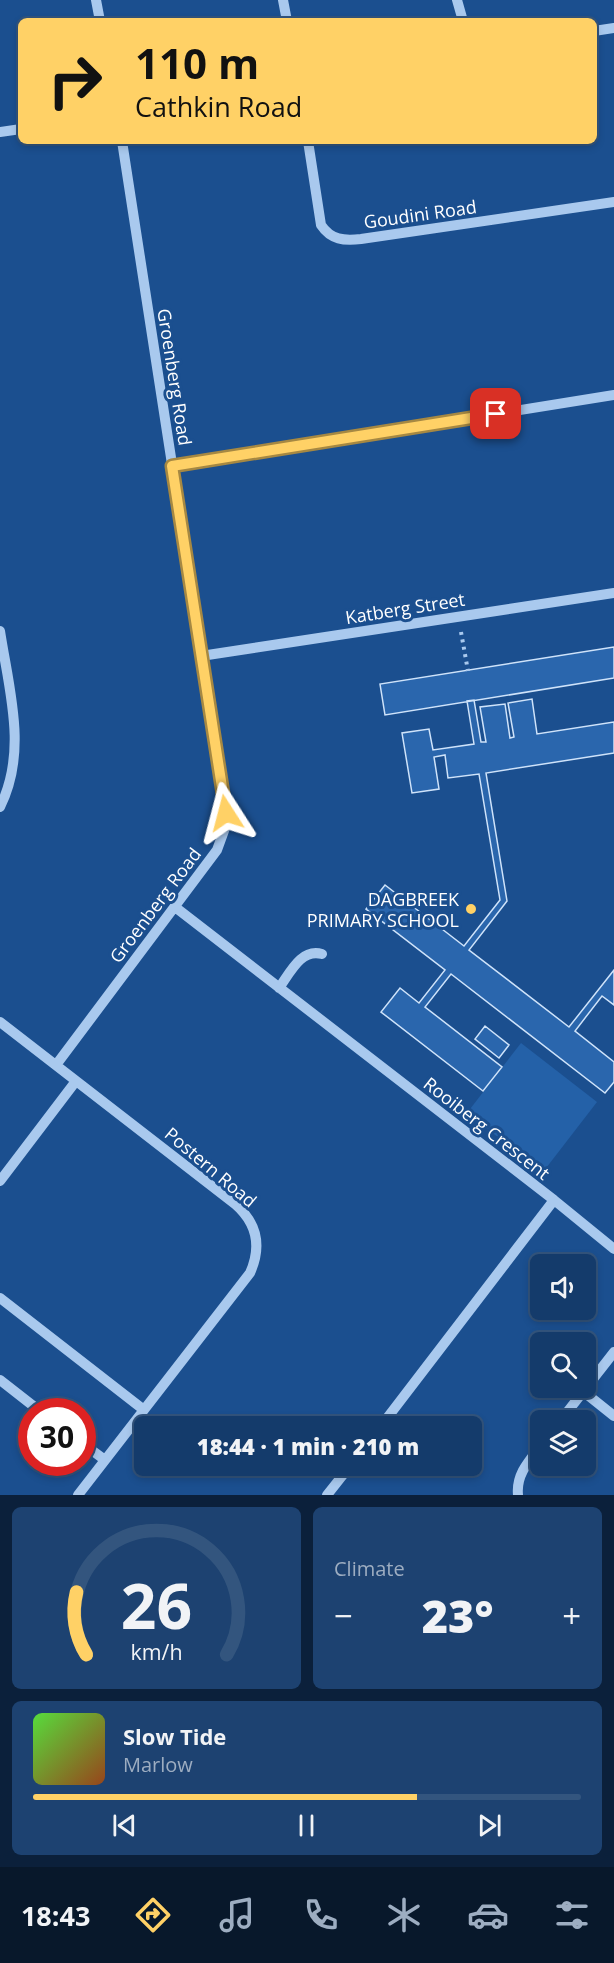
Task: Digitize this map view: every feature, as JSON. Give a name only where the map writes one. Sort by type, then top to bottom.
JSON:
[{"type":"street","points":[[96,0],[99,18]]},
{"type":"street","points":[[283,0],[286,18]]},
{"type":"street","points":[[458,0],[462,18]]},
{"type":"street","points":[[597,31],[614,28]]},
{"type":"street","points":[[0,132],[18,129]]},
{"type":"street","name":"Groenberg Road","points":[[56,1065],[217,850],[225,828],[226,813],[122,144]]},
{"type":"street","name":"Goudini Road","points":[[308,144],[321,225],[326,232],[339,240],[361,239],[614,202]]},
{"type":"street","points":[[172,466],[614,395]]},
{"type":"street","name":"Katberg Street","points":[[201,656],[614,593]]},
{"type":"street","points":[[0,631],[15,724],[16,749],[8,792],[0,807]]},
{"type":"street","name":"Rooiberg Crescent","points":[[175,907],[554,1200],[389,1416]]},
{"type":"street","points":[[279,988],[304,954],[313,952],[322,954]]},
{"type":"street","name":"Postern Road","points":[[0,1022],[244,1211],[250,1220],[257,1242],[257,1252],[250,1273],[78,1495]]},
{"type":"street","points":[[0,1181],[76,1081]]},
{"type":"street","points":[[554,1200],[614,1249]]},
{"type":"street","points":[[0,1298],[144,1410]]},
{"type":"street","points":[[596,1376],[614,1352]]},
{"type":"street","points":[[0,1380],[23,1398]]},
{"type":"street","points":[[569,1410],[579,1398]]},
{"type":"street","points":[[592,1398],[614,1416]]},
{"type":"street","points":[[96,1453],[105,1460]]},
{"type":"street","points":[[518,1495],[517,1484],[530,1461]]},
{"type":"street","points":[[327,1495],[342,1476]]},
{"type":"path","points":[[459,617],[468,670]]},
{"type":"shaded area","points":[[521,1043],[597,1102],[543,1172],[467,1113]]},
{"type":"building","points":[[614,647],[614,678],[385,715],[380,684]]},
{"type":"building","points":[[532,699],[537,734],[614,722],[614,753],[486,773],[507,901],[469,950],[569,1027],[614,970],[614,1005],[602,996],[575,1031],[614,1062],[614,1082],[605,1093],[451,974],[425,1007],[502,1067],[483,1091],[381,1012],[400,988],[419,1003],[445,970],[366,909],[385,885],[464,946],[500,900],[479,774],[448,778],[445,755],[434,757],[439,789],[412,793],[402,733],[429,729],[433,750],[474,744],[467,701],[474,700],[481,742],[486,742],[480,707],[505,704],[510,738],[514,737],[508,703]]},
{"type":"building","points":[[485,1026],[509,1045],[499,1058],[475,1039]]},
{"type":"place","name":"DAGBREEK PRIMARY SCHOOL","points":[[471,909]]},
{"type":"route","points":[[226,813],[172,466],[496,414]]}]
